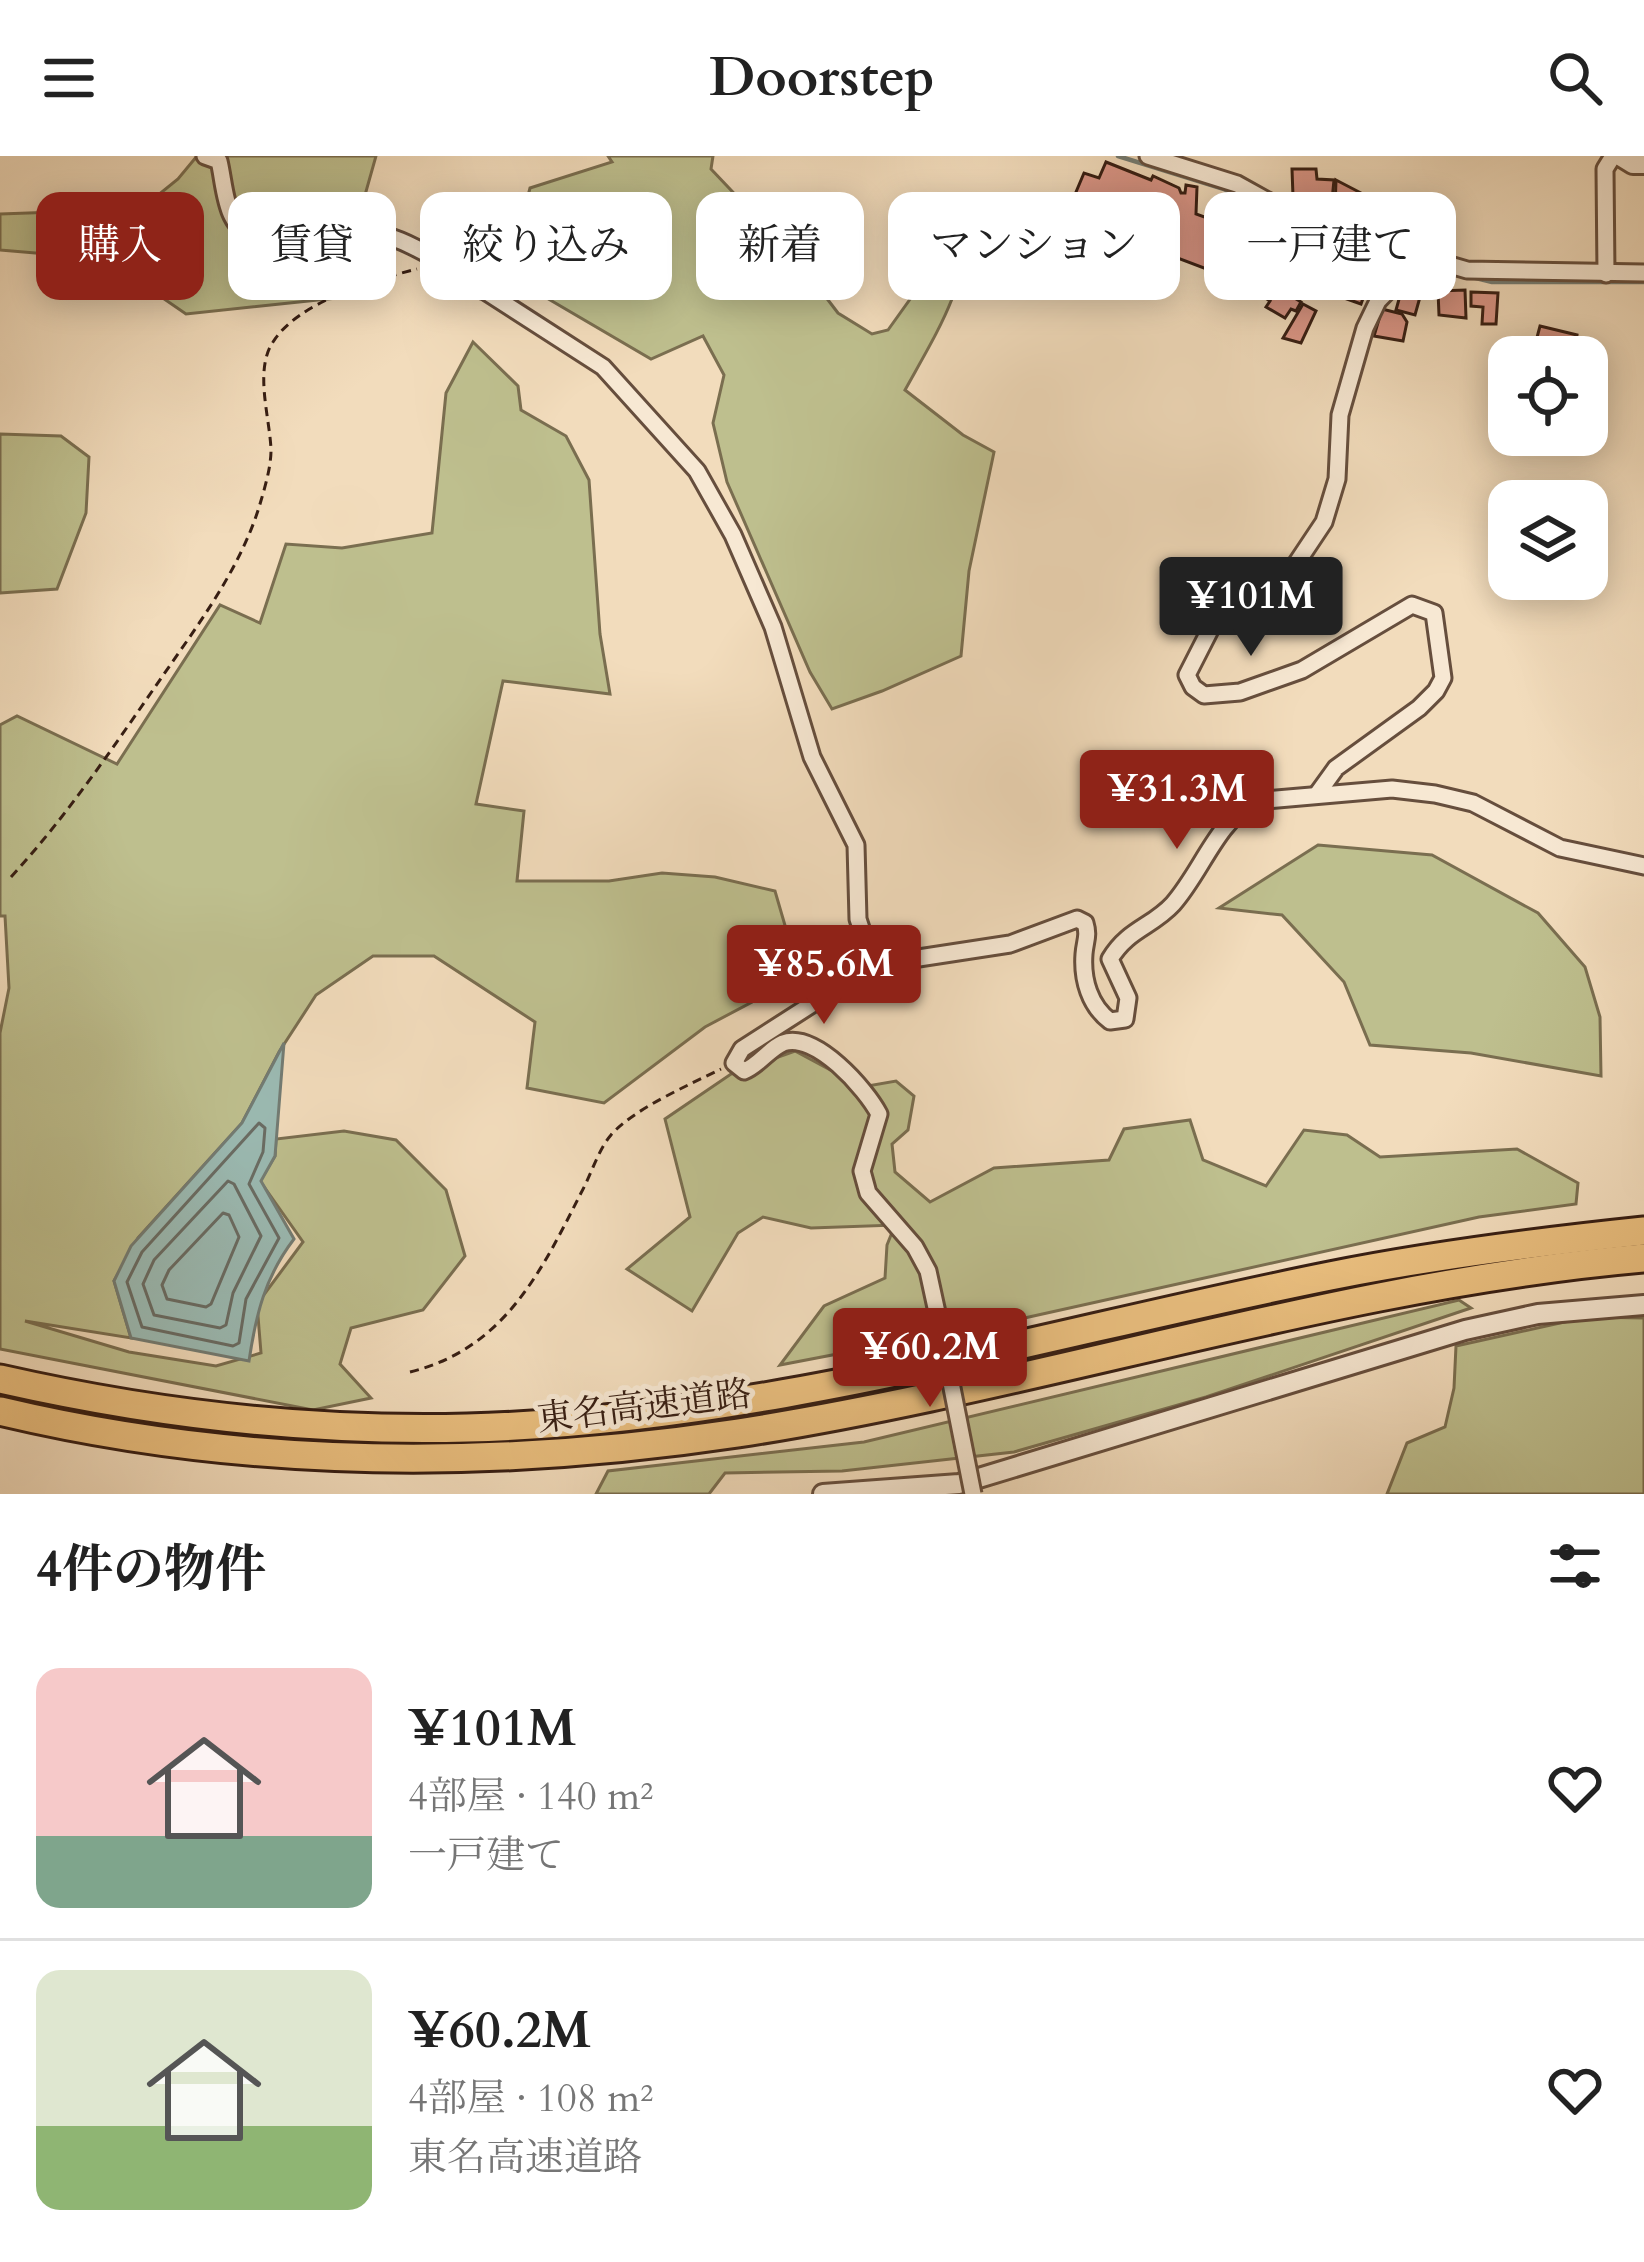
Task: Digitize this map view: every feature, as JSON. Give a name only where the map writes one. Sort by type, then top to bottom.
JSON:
[{"type":"highway","name":"東名高速道路","points":[[0,1379],[166,1412],[295,1425],[469,1428],[559,1423],[746,1399],[929,1365],[1333,1275],[1644,1231]]},
{"type":"highway","name":"東名高速道路","points":[[0,1412],[190,1446],[284,1455],[471,1459],[634,1447],[843,1413],[1401,1291],[1644,1258]]},
{"type":"street","points":[[205,156],[219,161],[232,216],[259,238],[290,240],[365,232],[420,249]]},
{"type":"street","points":[[1148,156],[1251,192]]},
{"type":"street","points":[[1606,274],[1605,169],[1616,156],[1644,164]]},
{"type":"street","points":[[1456,268],[1644,273]]},
{"type":"street","points":[[499,300],[603,368],[697,472],[733,535],[773,627],[812,757],[856,845],[858,919],[873,965]]},
{"type":"street","points":[[1318,793],[1336,768],[1436,691],[1443,678],[1434,613],[1412,605],[1302,670],[1240,692],[1204,695],[1186,675],[1213,624],[1296,564],[1324,522],[1337,479],[1340,415],[1365,328],[1379,300]]},
{"type":"street","points":[[973,1494],[928,1271],[916,1247],[868,1193],[862,1172],[879,1114],[870,1098],[820,1050],[802,1041],[782,1043],[744,1071],[734,1063],[742,1049],[873,965],[1010,944],[1077,919],[1085,922],[1089,934],[1084,956],[1096,1010],[1111,1021],[1125,1019],[1128,998],[1110,959],[1122,939],[1171,906],[1238,811],[1254,801],[1392,789],[1454,798],[1560,848],[1644,866]]},
{"type":"street","points":[[823,1494],[959,1484],[1465,1330],[1538,1314],[1644,1305]]},
{"type":"path","points":[[11,877],[108,754],[209,609],[236,560],[259,507],[271,457],[264,365],[270,346],[302,314],[377,279],[420,268]]},
{"type":"path","points":[[410,1372],[434,1366],[491,1333],[507,1315],[552,1250],[611,1135],[646,1110],[734,1063]]},
{"type":"green space","points":[[197,156],[376,156],[366,192],[228,192],[228,300],[317,300],[186,314],[166,300],[204,300],[204,192],[162,192]]},
{"type":"green space","points":[[608,156],[713,156],[711,169],[733,192],[696,192],[696,300],[828,300],[838,313],[872,334],[888,330],[909,300],[951,300],[905,390],[963,435],[994,452],[969,571],[961,656],[832,709],[810,672],[727,482],[713,423],[724,375],[703,336],[651,359],[550,300],[672,300],[672,192],[529,192],[612,162]]},
{"type":"green space","points":[[36,213],[36,253],[0,250],[0,214]]},
{"type":"green space","points":[[473,342],[518,386],[521,410],[566,436],[589,480],[600,634],[610,694],[503,681],[476,804],[524,811],[517,881],[609,881],[662,873],[715,877],[775,891],[791,946],[752,1002],[705,1027],[604,1103],[527,1088],[535,1022],[434,956],[373,956],[316,995],[242,1123],[138,1238],[114,1281],[131,1338],[25,1321],[129,1352],[216,1366],[261,1353],[257,1304],[303,1242],[260,1181],[275,1156],[276,1139],[344,1131],[396,1140],[446,1190],[465,1256],[423,1310],[351,1328],[340,1364],[371,1398],[313,1410],[0,1349],[0,1033],[9,988],[5,916],[0,916],[0,725],[17,716],[117,764],[220,605],[260,623],[286,544],[342,548],[432,533],[446,393]]},
{"type":"green space","points":[[0,434],[61,436],[89,457],[86,513],[57,589],[0,593]]},
{"type":"green space","points":[[1318,845],[1432,855],[1538,913],[1585,967],[1600,1017],[1601,1076],[1471,1053],[1370,1045],[1344,982],[1282,915],[1219,908]]},
{"type":"green space","points":[[795,1051],[862,1087],[896,1081],[914,1096],[908,1130],[892,1144],[895,1172],[930,1202],[994,1168],[1109,1160],[1124,1129],[1190,1120],[1203,1160],[1266,1186],[1304,1130],[1347,1135],[1380,1157],[1517,1149],[1578,1183],[1576,1204],[1479,1217],[1020,1319],[780,1365],[824,1306],[885,1278],[887,1245],[895,1225],[811,1228],[763,1217],[738,1233],[692,1311],[627,1269],[690,1217],[665,1119],[731,1074]]},
{"type":"green space","points":[[1459,1300],[1471,1308],[1206,1397],[1014,1452],[842,1471],[725,1473],[709,1494],[596,1494],[608,1471],[864,1442]]},
{"type":"green space","points":[[1587,1317],[1644,1318],[1644,1494],[1387,1494],[1407,1443],[1445,1427],[1454,1388],[1456,1346]]},
{"type":"water","points":[[284,1043],[275,1156],[261,1181],[294,1239],[263,1297],[249,1361],[131,1338],[114,1281],[131,1246],[242,1123]]},
{"type":"building","points":[[1106,162],[1151,180],[1153,176],[1179,188],[1181,193],[1186,185],[1197,187],[1196,214],[1204,217],[1204,268],[1180,259],[1180,192],[1076,192],[1084,173],[1099,178]]},
{"type":"building","points":[[1292,169],[1316,169],[1317,179],[1334,180],[1333,192],[1293,192]]},
{"type":"building","points":[[1336,180],[1359,192],[1336,192]]},
{"type":"building","points":[[1456,290],[1465,290],[1466,318],[1439,315],[1438,300],[1456,300]]},
{"type":"building","points":[[1471,292],[1498,293],[1496,324],[1482,324],[1483,307],[1471,306]]},
{"type":"building","points":[[1399,300],[1419,300],[1415,315],[1396,310]]},
{"type":"building","points":[[1270,301],[1301,302],[1285,318],[1266,307]]},
{"type":"building","points":[[1303,304],[1316,311],[1301,343],[1283,338]]},
{"type":"building","points":[[1382,309],[1402,314],[1407,322],[1403,341],[1374,336]]},
{"type":"building","points":[[1540,326],[1577,335],[1577,336],[1537,336]]},
{"type":"waterway","points":[[1118,156],[1230,192]]},
{"type":"waterway","points":[[1468,276],[1492,282],[1644,282]]}]
